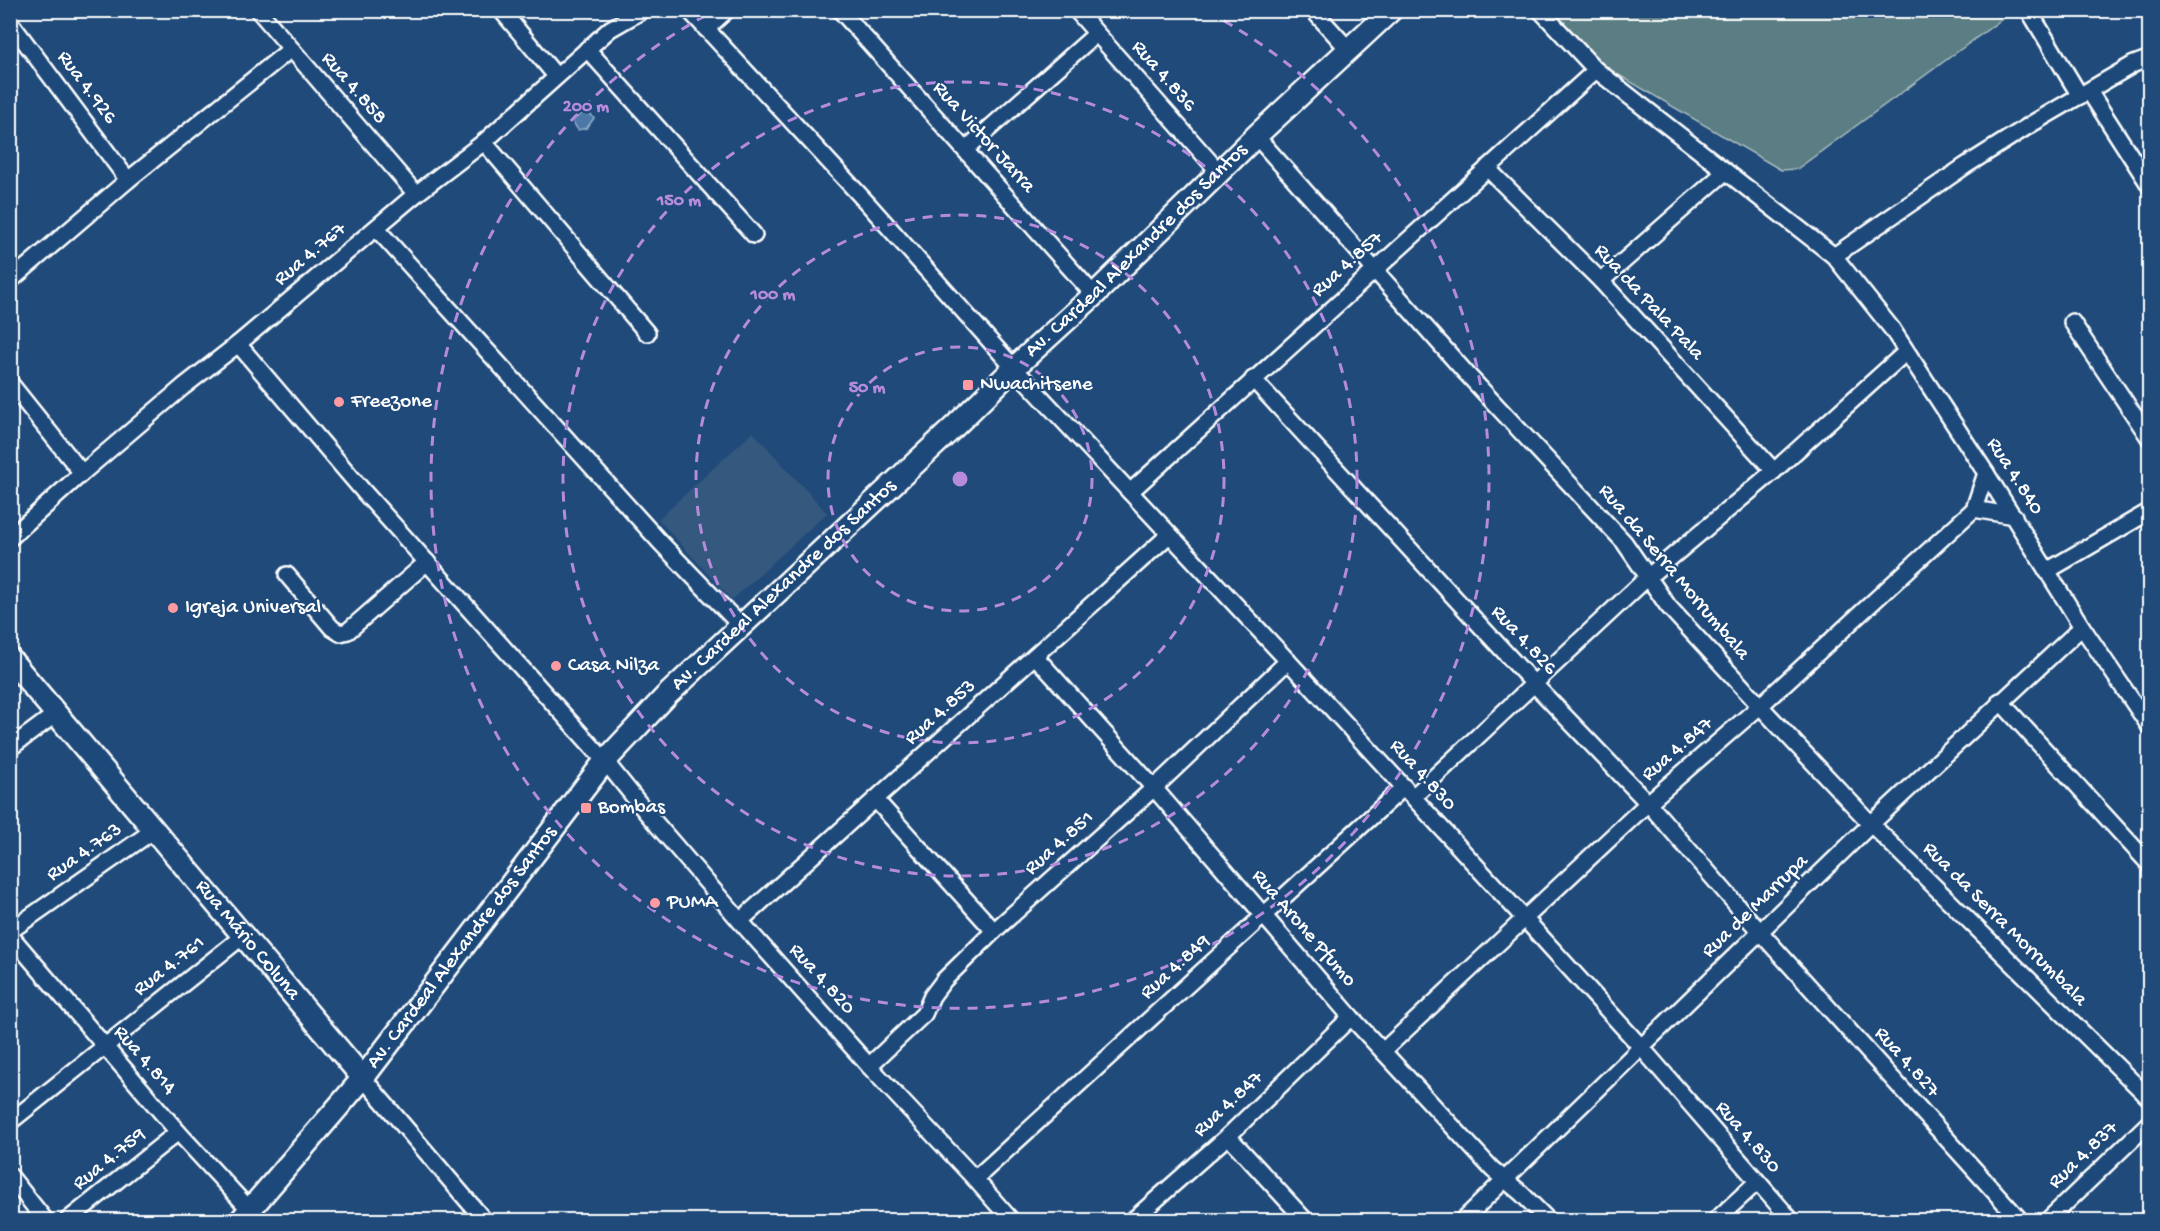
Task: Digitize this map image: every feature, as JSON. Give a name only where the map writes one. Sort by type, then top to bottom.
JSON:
[{"type":"street","name":"Rua 4.858","points":[[258,10],[416,194]]},
{"type":"street","points":[[501,10],[556,76]]},
{"type":"street","name":"Rua 4.767","points":[[10,538],[183,387],[238,344],[416,194],[484,142],[586,49],[610,29],[643,10]]},
{"type":"street","name":"Rua 4.830","points":[[689,10],[869,205],[1014,368],[1524,918],[1641,1047],[1791,1221]]},
{"type":"street","points":[[706,29],[727,10]]},
{"type":"street","name":"Rua Victor Jarra","points":[[840,10],[1094,294]]},
{"type":"street","name":"Rua 4.836","points":[[1076,10],[1219,172]]},
{"type":"street","points":[[1313,10],[1349,50]]},
{"type":"street","name":"Av. Cardeal Alexandre dos Santos","points":[[246,1215],[363,1078],[605,761],[666,696],[939,442],[1256,136],[1391,10]]},
{"type":"street","name":"Rua 4.840","points":[[1540,10],[1596,70],[1834,256],[1892,329],[2014,516],[2082,627],[2150,727]]},
{"type":"street","points":[[2031,14],[2150,186]]},
{"type":"street","name":"Rua 4.926","points":[[10,22],[128,180]]},
{"type":"street","points":[[965,150],[1096,34]]},
{"type":"street","points":[[10,281],[128,180],[291,49]]},
{"type":"street","points":[[586,49],[754,235]]},
{"type":"street","points":[[1834,256],[1965,166],[2134,64],[2150,58]]},
{"type":"street","name":"Rua 4.857","points":[[1130,492],[1596,70]]},
{"type":"street","name":"Rua da Serra Morrumbala","points":[[1256,136],[1466,373],[1624,542],[1668,606],[1760,706],[1871,824],[2150,1099]]},
{"type":"street","points":[[484,142],[647,333]]},
{"type":"street","name":"Rua da Pala Pala","points":[[1488,168],[1601,281],[1774,471]]},
{"type":"street","points":[[1601,281],[1725,172]]},
{"type":"street","points":[[376,228],[660,542],[741,625]]},
{"type":"street","points":[[2072,322],[2150,439]]},
{"type":"street","name":"Rua 4.820","points":[[238,344],[364,492],[605,761],[740,921],[1011,1221]]},
{"type":"street","name":"Rua 4.849","points":[[975,1179],[1263,916],[1535,685],[1649,576],[1774,471],[1906,352]]},
{"type":"street","name":"Rua 4.826","points":[[1253,379],[1535,685],[1648,803],[1761,933]]},
{"type":"street","points":[[10,383],[82,473]]},
{"type":"street","name":"Rua 4.847","points":[[1383,1051],[1648,803],[1760,706],[1974,509],[1986,473]]},
{"type":"street","points":[[1974,509],[2014,516]]},
{"type":"street","points":[[2047,571],[2150,511]]},
{"type":"street","name":"Rua 4.853","points":[[740,921],[1169,535]]},
{"type":"street","points":[[287,575],[332,628],[340,633],[348,631],[427,562]]},
{"type":"street","name":"Rua de Marrupa","points":[[1462,1221],[1871,824],[2000,701],[2082,627]]},
{"type":"street","name":"Rua Arone Pfumo","points":[[1035,656],[1154,788],[1352,1017],[1492,1169],[1548,1221]]},
{"type":"street","name":"Rua Mário Coluna","points":[[12,660],[484,1221]]},
{"type":"street","name":"Rua 4.851","points":[[869,1066],[918,1021],[944,980],[994,931],[1154,788],[1288,661]]},
{"type":"street","points":[[2000,701],[2150,865]]},
{"type":"street","points":[[10,748],[57,712]]},
{"type":"street","points":[[876,800],[994,931]]},
{"type":"street","name":"Rua 4.763","points":[[10,933],[154,830]]},
{"type":"street","name":"Rua 4.814","points":[[10,933],[246,1215]]},
{"type":"street","name":"Rua 4.827","points":[[1761,933],[2020,1221]]},
{"type":"street","name":"Rua 4.761","points":[[10,1122],[243,936]]},
{"type":"street","name":"Rua 4.847","points":[[1133,1221],[1228,1136],[1352,1017]]},
{"type":"street","name":"Rua 4.837","points":[[2048,1221],[2150,1122]]},
{"type":"street","name":"Rua 4.759","points":[[68,1221],[178,1132]]},
{"type":"street","points":[[1228,1136],[1305,1221]]},
{"type":"street","points":[[10,1176],[45,1221]]},
{"type":"street","points":[[1716,1221],[1756,1182]]},
{"type":"shaded area","points":[[587,110],[594,118],[587,128],[578,130],[572,121]]},
{"type":"shaded area","points":[[753,432],[827,513],[732,600],[658,519]]},
{"type":"green space","points":[[1549,11],[2013,11],[1797,169],[1781,170],[1612,71],[1586,51]]},
{"type":"place","name":"Nwachitsene","points":[[968,385]]},
{"type":"place","name":"Freezone","points":[[339,402]]},
{"type":"place","name":"Igreja Universal","points":[[173,608]]},
{"type":"place","name":"Casa Nilza","points":[[556,666]]},
{"type":"place","name":"Bombas","points":[[586,808]]},
{"type":"place","name":"PUMA","points":[[655,903]]}]
